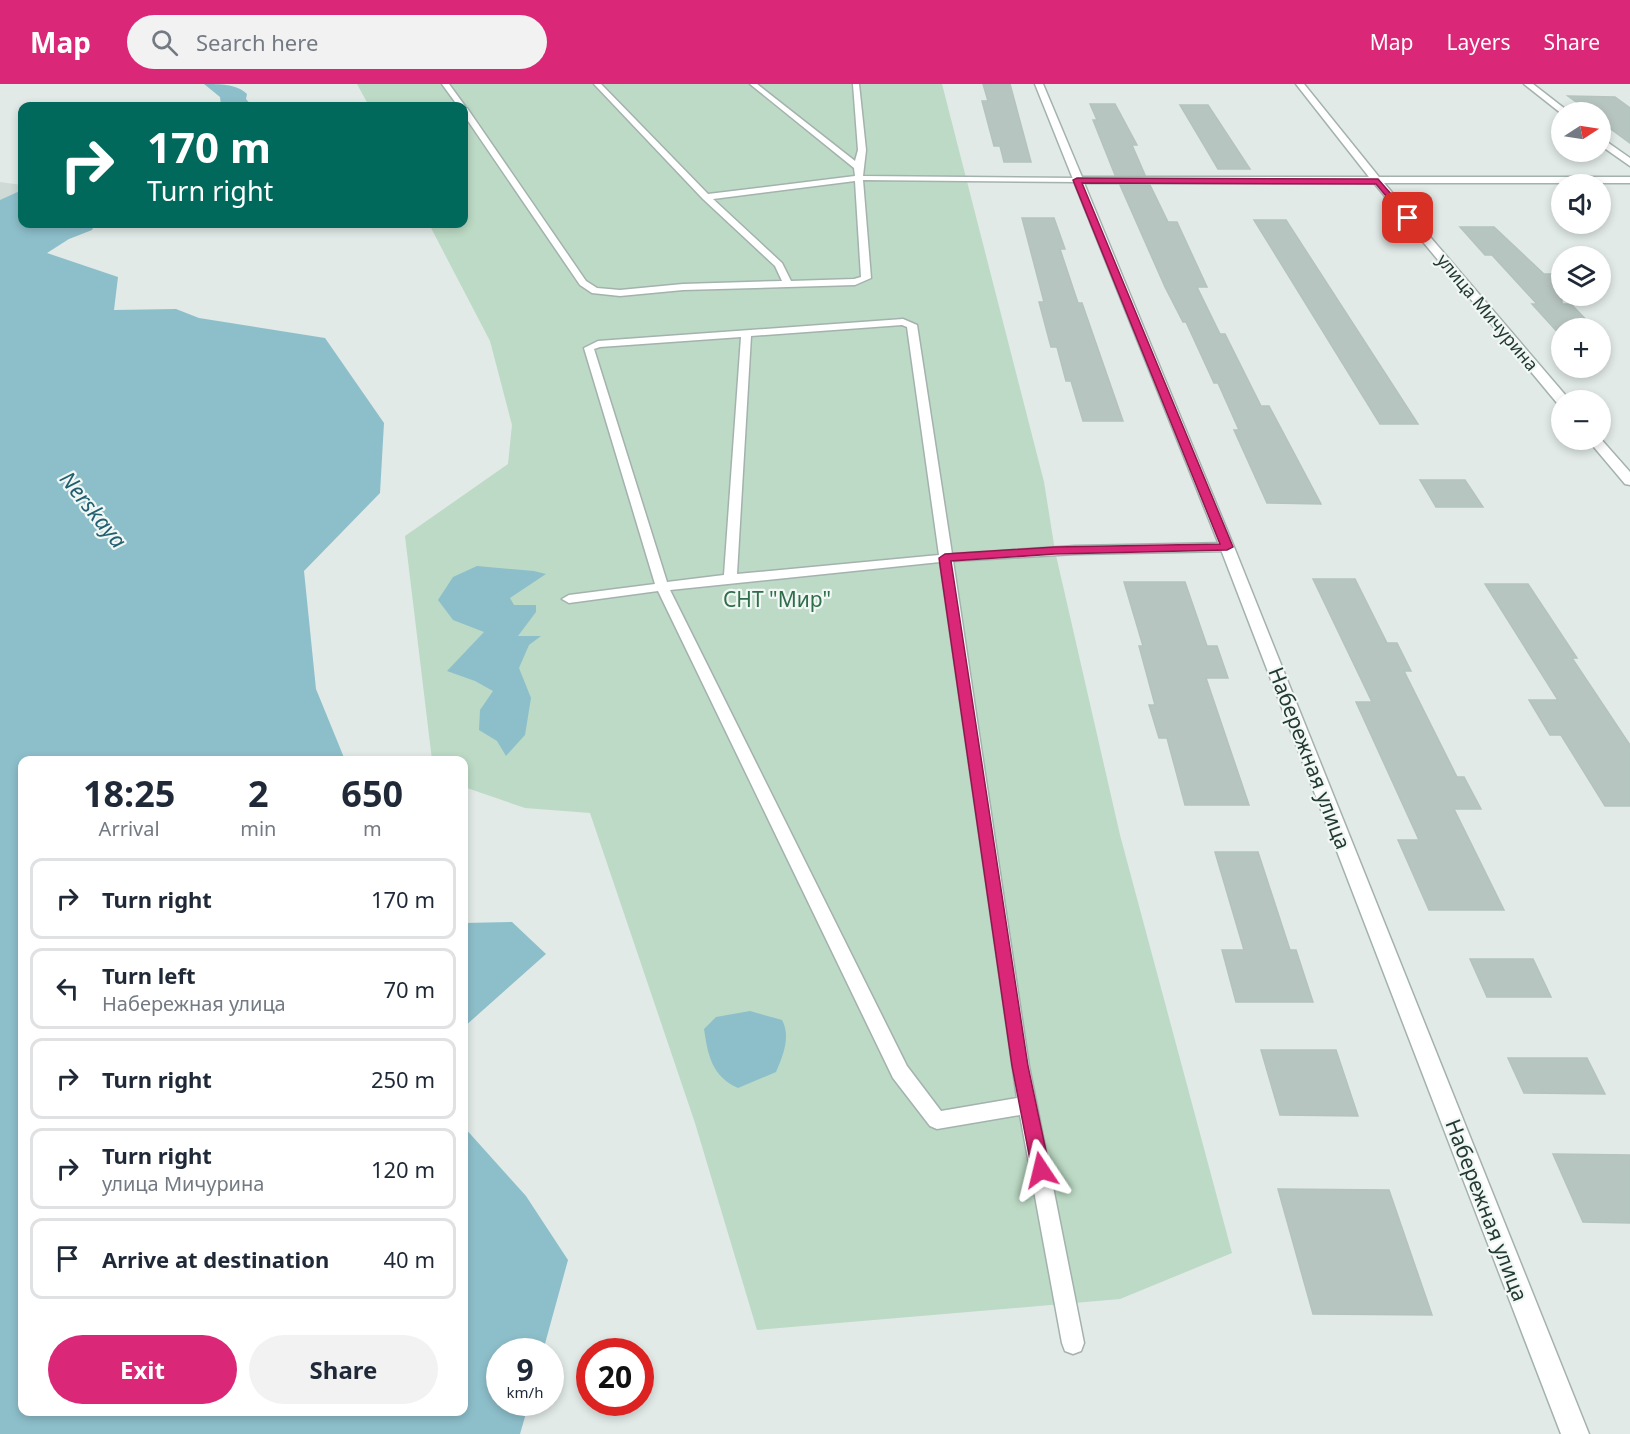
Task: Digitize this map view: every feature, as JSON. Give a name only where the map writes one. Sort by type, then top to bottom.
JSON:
[{"type":"street","name":"Набережная улица","points":[[1039,84],[1227,547],[1575,1434]]},
{"type":"street","name":"улица Мичурина","points":[[1300,84],[1378,182],[1554,390]]},
{"type":"street","points":[[1528,84],[1552,102]]},
{"type":"street","points":[[1611,148],[1630,163]]},
{"type":"street","points":[[1077,180],[1378,182],[1630,180]]},
{"type":"street","points":[[1604,450],[1630,481]]},
{"type":"lane","points":[[445,84],[458,102]]},
{"type":"lane","points":[[597,84],[706,197],[779,265],[787,283]]},
{"type":"lane","points":[[753,84],[858,167]]},
{"type":"lane","points":[[468,117],[583,283],[595,291],[620,293],[787,283],[855,282],[866,278],[858,167],[862,150],[856,84]]},
{"type":"lane","points":[[706,197],[859,178],[1077,180]]},
{"type":"lane","points":[[1029,1105],[937,1120],[900,1072],[662,586],[589,348],[598,344],[903,322],[912,325],[1020,1066],[1029,1105],[1073,1343]]},
{"type":"lane","points":[[730,578],[746,334]]},
{"type":"lane","points":[[569,598],[730,578],[945,558],[1055,551],[1227,547]]},
{"type":"shaded area","points":[[0,182],[18,184],[18,194],[6,204],[0,204]]},
{"type":"green space","name":"СНТ \"Мир\"","points":[[357,84],[942,84],[1044,482],[1055,551],[1120,835],[1232,1253],[1120,1299],[757,1330],[695,1123],[590,813],[525,808],[468,788],[468,756],[432,756],[405,536],[508,464],[512,425],[490,341],[431,228],[468,228],[468,102],[367,102]]},
{"type":"water","points":[[13,203],[18,204],[18,228],[93,228],[47,253],[118,277],[114,310],[176,309],[199,318],[325,338],[384,423],[380,493],[304,571],[316,689],[343,756],[18,756],[18,1416],[468,1416],[468,1131],[526,1196],[568,1260],[547,1338],[486,1338],[486,1416],[525,1416],[520,1434],[0,1434],[0,204]]},
{"type":"water","points":[[477,566],[546,574],[510,598],[514,605],[536,605],[536,612],[518,636],[541,636],[529,645],[519,668],[531,698],[525,735],[506,756],[497,741],[479,730],[480,710],[493,691],[475,681],[447,671],[484,632],[453,620],[438,600],[453,577]]},
{"type":"water","points":[[512,922],[546,954],[468,1023],[468,923]]},
{"type":"water","points":[[750,1011],[782,1020],[786,1033],[785,1046],[776,1072],[738,1088],[722,1078],[717,1071],[707,1048],[704,1029],[716,1017]]},
{"type":"building","points":[[983,84],[1010,84],[1031,162],[1004,162],[1000,146],[994,146],[982,101],[988,101]]},
{"type":"building","points":[[1568,96],[1615,97],[1630,108],[1630,143],[1611,129],[1611,102],[1576,102]]},
{"type":"building","points":[[1090,104],[1115,104],[1137,145],[1132,145],[1145,175],[1115,175],[1093,120],[1097,120]]},
{"type":"building","points":[[1180,105],[1208,105],[1250,169],[1218,169]]},
{"type":"building","points":[[1120,185],[1150,185],[1168,222],[1177,222],[1207,287],[1197,287],[1220,334],[1225,334],[1261,406],[1269,406],[1321,504],[1267,503],[1234,430],[1239,430],[1218,383],[1214,383],[1186,322],[1183,322],[1165,287]]},
{"type":"building","points":[[1022,218],[1054,218],[1065,249],[1060,249],[1078,303],[1082,303],[1123,421],[1083,421],[1071,381],[1066,381],[1057,347],[1051,347],[1039,302],[1044,302]]},
{"type":"building","points":[[1254,220],[1286,220],[1418,424],[1380,424]]},
{"type":"building","points":[[1460,227],[1494,227],[1544,274],[1551,274],[1551,306],[1573,306],[1584,318],[1551,318],[1551,325],[1532,304],[1537,304],[1492,255],[1485,255]]},
{"type":"building","points":[[1420,480],[1465,480],[1483,507],[1436,507]]},
{"type":"building","points":[[1313,579],[1355,579],[1387,643],[1397,643],[1411,671],[1404,671],[1457,777],[1464,777],[1481,809],[1454,809],[1504,910],[1429,910],[1398,840],[1419,840],[1356,702],[1372,702]]},
{"type":"building","points":[[1124,582],[1185,582],[1207,646],[1217,646],[1228,678],[1206,678],[1249,805],[1185,805],[1167,738],[1159,738],[1149,705],[1155,705],[1139,646],[1143,646]]},
{"type":"building","points":[[1485,584],[1528,584],[1577,658],[1572,658],[1630,745],[1630,806],[1605,806],[1561,735],[1550,735],[1529,700],[1558,700]]},
{"type":"building","points":[[1215,852],[1258,852],[1290,950],[1296,950],[1313,1002],[1236,1002],[1222,950],[1244,950]]},
{"type":"building","points":[[1470,959],[1533,959],[1551,997],[1487,997]]},
{"type":"building","points":[[1261,1050],[1336,1050],[1358,1116],[1280,1115]]},
{"type":"building","points":[[1508,1058],[1587,1058],[1605,1094],[1524,1093]]},
{"type":"building","points":[[1553,1154],[1630,1155],[1630,1223],[1583,1222]]},
{"type":"building","points":[[1278,1189],[1389,1190],[1432,1315],[1313,1314]]},
{"type":"waterway","name":"Nerskaya","points":[[217,84],[234,94],[232,102]]},
{"type":"waterway","name":"Nerskaya","points":[[0,244],[13,203],[18,201]]},
{"type":"route","points":[[1041,1170],[1020,1066],[945,558],[1055,551],[1227,547],[1077,180],[1378,182],[1408,218]]}]
